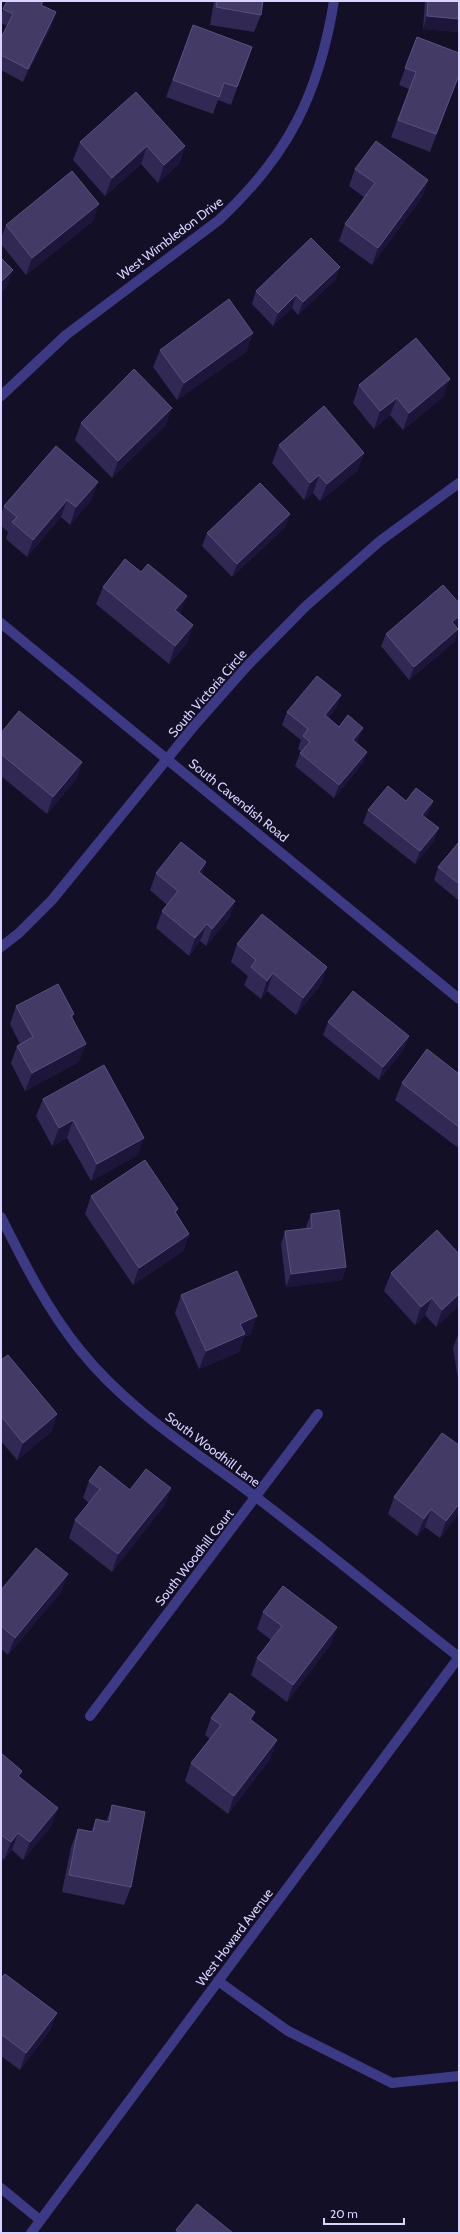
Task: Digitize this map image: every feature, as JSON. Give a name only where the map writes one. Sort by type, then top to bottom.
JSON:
[{"type":"street","name":"West Wimbledon Drive","points":[[1,396],[66,335],[219,220],[244,196],[280,154],[306,103],[319,69],[334,1]]},
{"type":"street","name":"South Victoria Circle","points":[[1,947],[19,933],[52,900],[167,759],[248,665],[306,606],[380,541],[459,483]]},
{"type":"street","name":"South Cavendish Road","points":[[1,623],[459,999]]},
{"type":"street","name":"South Woodhill Lane","points":[[1,1217],[39,1292],[62,1328],[103,1376],[158,1424],[256,1497],[459,1657]]},
{"type":"street","name":"South Woodhill Court","points":[[90,1716],[318,1414]]},
{"type":"street","name":"West Howard Avenue","points":[[30,2233],[459,1657]]},
{"type":"street","points":[[218,1981],[288,2031],[392,2083],[459,2076]]},
{"type":"street","points":[[1,2188],[40,2220]]},
{"type":"building","points":[[7,1],[43,1],[41,5],[56,12],[28,69],[1,55],[1,38],[13,14],[3,9]]},
{"type":"building","points":[[217,1],[263,1],[261,15],[216,7]]},
{"type":"building","points":[[428,1],[459,1],[459,19],[427,16]]},
{"type":"building","points":[[193,25],[252,47],[237,87],[224,83],[219,97],[173,80]]},
{"type":"building","points":[[417,37],[459,53],[459,75],[436,134],[398,120],[416,72],[405,68]]},
{"type":"building","points":[[136,92],[185,146],[164,165],[147,146],[112,178],[80,142]]},
{"type":"building","points":[[376,141],[428,180],[378,248],[345,224],[375,183],[355,169]]},
{"type":"building","points":[[72,171],[99,204],[32,258],[6,225]]},
{"type":"building","points":[[311,238],[340,267],[303,302],[296,295],[278,313],[256,291]]},
{"type":"building","points":[[1,258],[13,270],[1,282]]},
{"type":"building","points":[[229,299],[253,333],[184,383],[160,350]]},
{"type":"building","points":[[416,338],[450,379],[409,413],[397,398],[380,411],[359,385]]},
{"type":"building","points":[[134,369],[172,408],[118,461],[81,423]]},
{"type":"building","points":[[324,406],[364,453],[327,484],[319,475],[310,483],[279,445]]},
{"type":"building","points":[[56,446],[98,482],[76,507],[67,500],[33,540],[12,522],[17,517],[4,506]]},
{"type":"building","points":[[260,483],[290,514],[237,564],[207,533]]},
{"type":"building","points":[[125,559],[141,572],[148,564],[187,596],[175,610],[193,625],[175,646],[103,587]]},
{"type":"building","points":[[443,585],[459,603],[459,616],[452,622],[458,629],[414,667],[386,634]]},
{"type":"building","points":[[317,676],[341,695],[325,715],[339,727],[348,715],[363,728],[353,740],[367,752],[339,785],[300,753],[310,742],[303,736],[308,729],[287,712]]},
{"type":"building","points":[[19,711],[82,762],[53,797],[1,754],[1,733]]},
{"type":"building","points":[[388,786],[406,801],[416,788],[433,801],[422,815],[439,828],[420,851],[368,810]]},
{"type":"building","points":[[181,842],[206,862],[199,872],[235,901],[212,929],[207,924],[195,938],[162,911],[178,891],[156,873]]},
{"type":"building","points":[[459,842],[459,884],[438,867]]},
{"type":"building","points":[[262,914],[327,967],[303,998],[273,973],[267,981],[251,967],[256,960],[237,944]]},
{"type":"building","points":[[58,984],[74,1014],[71,1016],[86,1044],[32,1073],[17,1046],[33,1037],[16,1006]]},
{"type":"building","points":[[353,991],[409,1036],[383,1067],[328,1022]]},
{"type":"building","points":[[427,1049],[459,1074],[459,1127],[402,1083]]},
{"type":"building","points":[[104,1065],[144,1138],[97,1164],[73,1120],[59,1128],[43,1099]]},
{"type":"building","points":[[145,1160],[178,1209],[175,1212],[189,1234],[139,1268],[91,1196]]},
{"type":"building","points":[[339,1210],[346,1267],[291,1274],[285,1231],[312,1228],[311,1214]]},
{"type":"building","points":[[437,1230],[459,1254],[459,1294],[442,1310],[432,1298],[421,1307],[391,1273]]},
{"type":"building","points":[[237,1271],[257,1316],[240,1324],[245,1334],[206,1351],[181,1295]]},
{"type":"building","points":[[8,1355],[57,1414],[23,1443],[1,1416],[1,1360]]},
{"type":"building","points":[[442,1433],[459,1445],[459,1504],[446,1521],[431,1509],[424,1519],[394,1497]]},
{"type":"building","points":[[100,1466],[130,1490],[146,1469],[171,1488],[118,1554],[75,1520],[100,1489],[89,1481]]},
{"type":"building","points":[[36,1548],[68,1574],[15,1638],[1,1626],[1,1590]]},
{"type":"building","points":[[283,1586],[337,1627],[293,1685],[257,1658],[282,1626],[263,1612]]},
{"type":"building","points":[[230,1693],[255,1712],[250,1719],[277,1740],[234,1796],[191,1763],[221,1725],[211,1718]]},
{"type":"building","points":[[1,1753],[22,1771],[18,1776],[58,1808],[30,1842],[18,1833],[11,1842],[1,1835]]},
{"type":"building","points":[[112,1805],[145,1812],[131,1887],[69,1875],[78,1829],[93,1832],[96,1819],[109,1822]]},
{"type":"building","points":[[5,1974],[57,2013],[26,2053],[1,2034],[1,1978]]},
{"type":"building","points":[[197,2204],[233,2233],[180,2233],[176,2230]]}]
